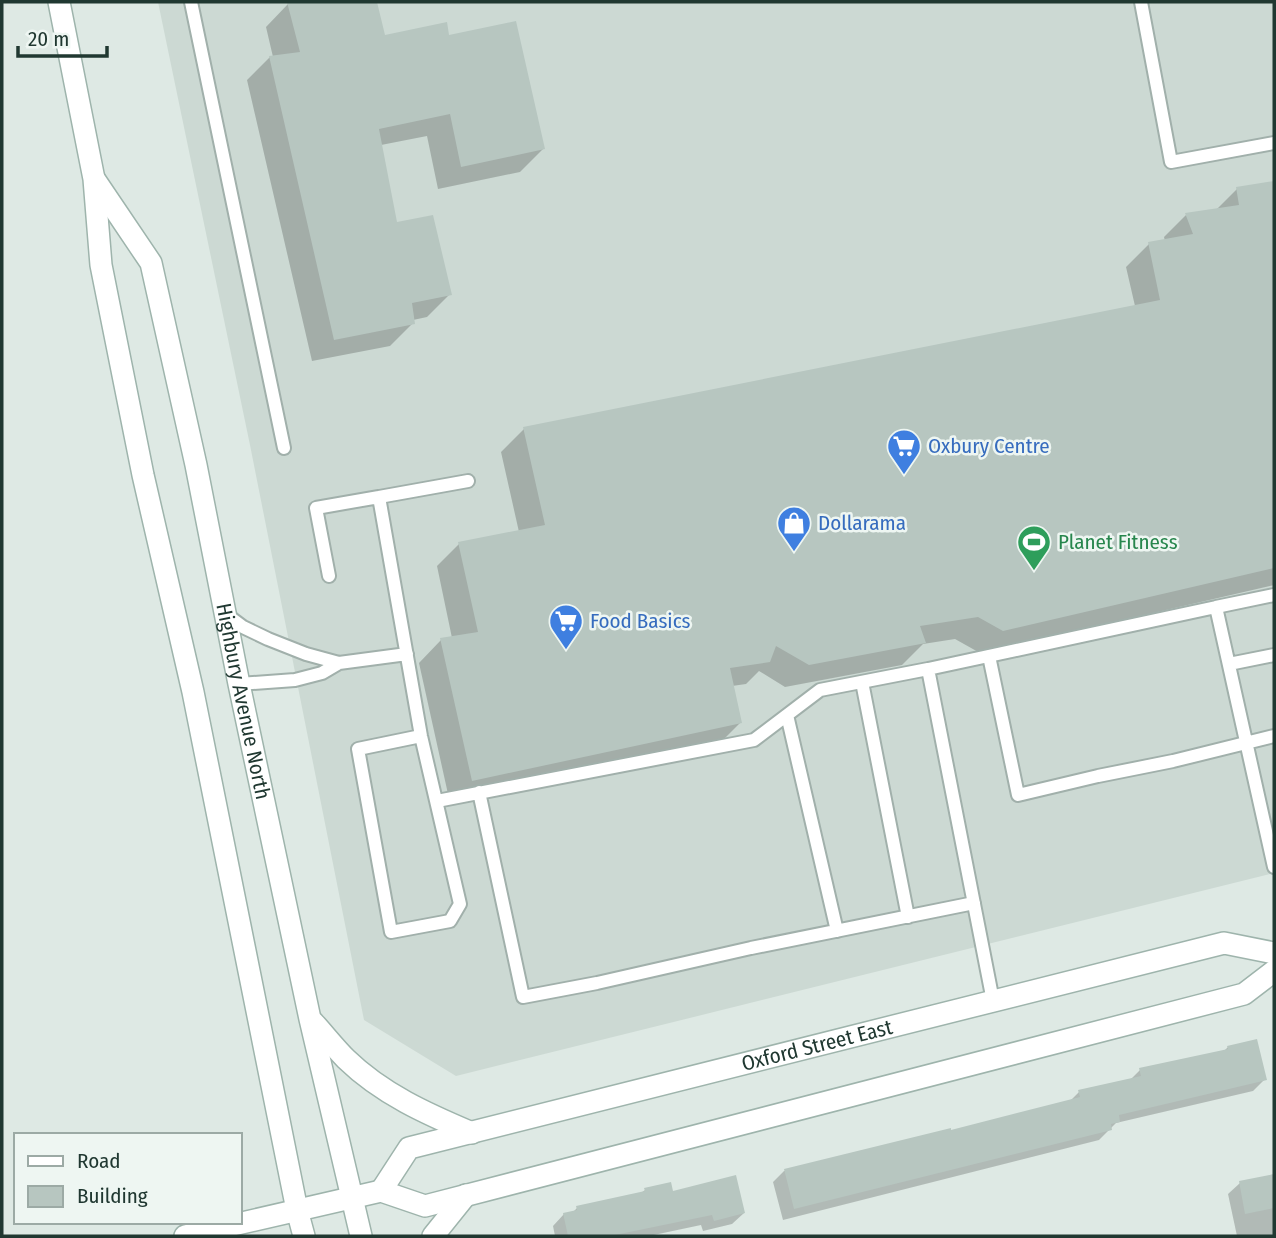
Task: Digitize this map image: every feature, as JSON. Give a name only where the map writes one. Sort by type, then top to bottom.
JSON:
[{"type":"main road","name":"Highbury Avenue North","points":[[59,2],[94,178],[101,265],[304,1236]]},
{"type":"main road","name":"Highbury Avenue North","points":[[94,178],[151,263],[196,465],[310,1019],[360,1236]]},
{"type":"main road","name":"Oxford Street East","points":[[381,1191],[409,1148],[1224,943],[1274,953]]},
{"type":"main road","points":[[242,1223],[381,1191],[425,1206],[1244,994],[1274,971]]},
{"type":"main road","points":[[310,1019],[346,1059],[381,1087],[421,1111],[472,1133]]},
{"type":"main road","points":[[433,1236],[466,1195]]},
{"type":"main road","points":[[185,1236],[237,1224]]},
{"type":"lane","points":[[191,2],[284,448]]},
{"type":"lane","points":[[1141,2],[1171,162],[1274,143]]},
{"type":"lane","points":[[329,576],[316,508],[468,481]]},
{"type":"lane","points":[[379,497],[421,736],[460,904],[450,921],[391,932],[358,749],[421,736]]},
{"type":"lane","points":[[437,801],[754,740],[820,690],[1274,595]]},
{"type":"lane","points":[[1216,607],[1246,743],[1271,835],[1274,867]]},
{"type":"lane","points":[[227,615],[243,627],[268,639],[339,663],[407,654]]},
{"type":"lane","points":[[1229,664],[1274,655]]},
{"type":"lane","points":[[989,656],[1018,795],[1274,736]]},
{"type":"lane","points":[[239,684],[295,680],[322,673],[339,663]]},
{"type":"lane","points":[[928,669],[993,1000]]},
{"type":"lane","points":[[862,682],[908,917]]},
{"type":"lane","points":[[787,715],[837,931]]},
{"type":"lane","points":[[479,792],[523,997],[974,903]]},
{"type":"shaded area","points":[[158,2],[1274,2],[1274,873],[456,1076],[364,1020],[250,445]]},
{"type":"building","points":[[287,2],[377,2],[385,35],[447,22],[449,35],[516,21],[545,149],[461,167],[450,114],[379,129],[397,222],[433,215],[452,295],[412,303],[415,324],[334,340],[269,56],[300,52]]},
{"type":"building","name":"Oxbury Centre","points":[[1274,181],[1274,568],[1003,631],[978,617],[920,626],[926,643],[809,665],[776,646],[770,662],[730,668],[742,723],[472,781],[440,638],[478,632],[458,542],[545,525],[523,427],[1160,300],[1148,242],[1193,234],[1185,213],[1239,205],[1236,187]]},
{"type":"building","points":[[1257,1039],[1267,1080],[1119,1115],[1120,1122],[1111,1124],[1112,1130],[794,1209],[784,1169],[1080,1097],[1078,1090],[1141,1076],[1139,1068],[1228,1049],[1227,1046]]},
{"type":"building","points":[[1274,1174],[1274,1208],[1245,1214],[1239,1181]]},
{"type":"building","points":[[736,1175],[745,1213],[714,1221],[712,1215],[610,1236],[568,1236],[563,1213],[577,1210],[576,1206],[645,1191],[644,1188],[671,1182],[673,1191]]},
{"type":"place","name":"Oxbury Centre","points":[[904,476]]},
{"type":"place","name":"Dollarama","points":[[794,553]]},
{"type":"place","name":"Planet Fitness","points":[[1034,572]]},
{"type":"place","name":"Food Basics","points":[[566,651]]}]
